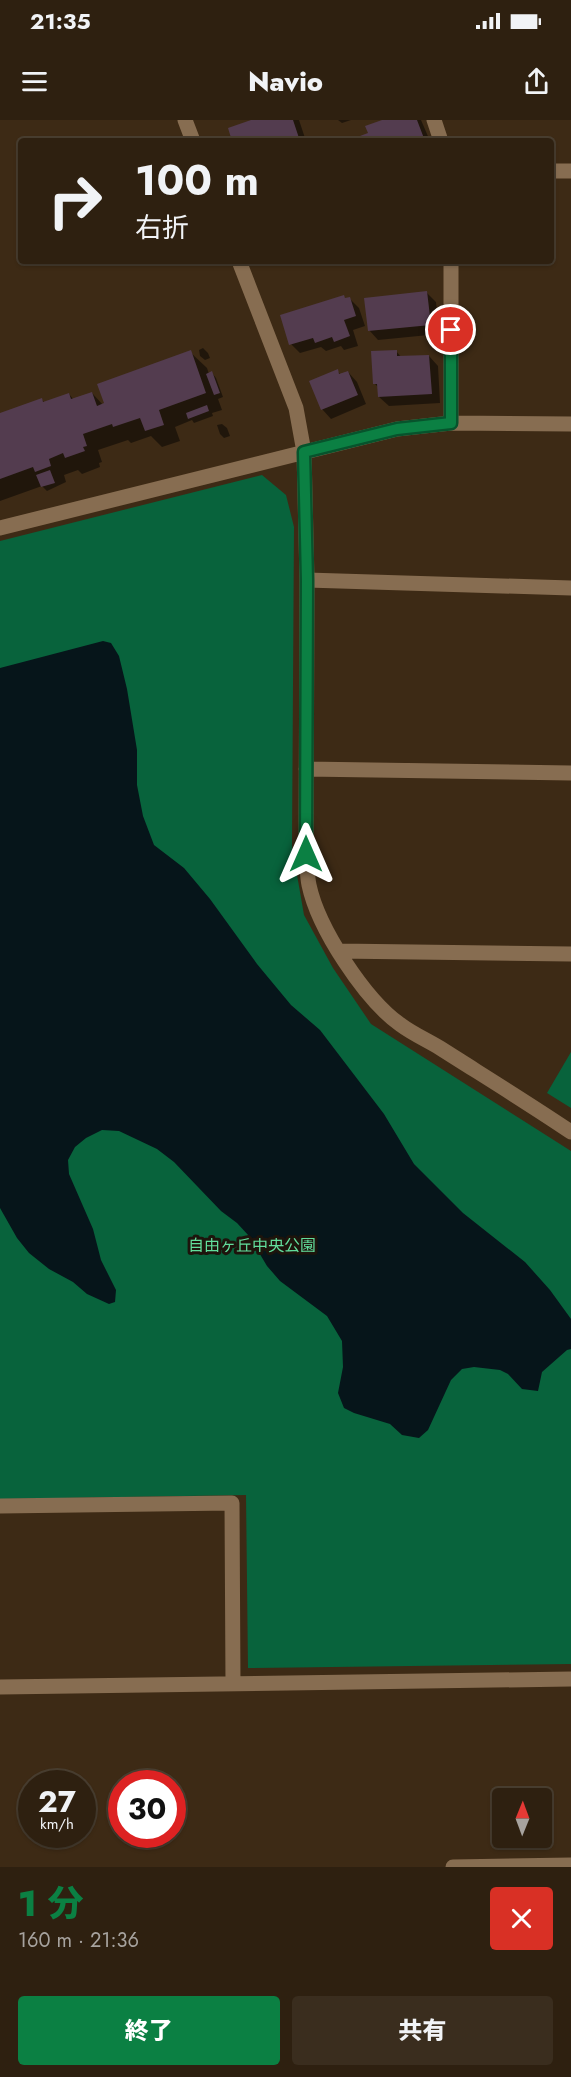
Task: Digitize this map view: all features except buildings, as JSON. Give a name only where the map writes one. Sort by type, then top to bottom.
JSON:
[{"type":"street","points":[[185,120],[192,138]]},
{"type":"street","points":[[434,120],[440,138]]},
{"type":"street","points":[[554,171],[571,171]]},
{"type":"street","points":[[240,264],[296,408],[304,452],[307,580],[306,854],[309,885],[321,919],[338,951],[378,1005],[400,1025],[571,1132]]},
{"type":"street","points":[[451,264],[451,423]]},
{"type":"street","points":[[0,528],[397,429],[451,423],[571,424]]},
{"type":"street","points":[[307,580],[571,588]]},
{"type":"street","points":[[306,768],[571,773]]},
{"type":"street","points":[[338,951],[571,954]]},
{"type":"street","points":[[0,1506],[232,1503],[232,1683]]},
{"type":"street","points":[[0,1687],[571,1679]]},
{"type":"street","points":[[453,1867],[571,1865]]},
{"type":"green space","name":"自由ヶ丘中央公園","points":[[262,475],[286,495],[294,527],[292,846],[304,915],[333,968],[371,1024],[571,1151],[571,1664],[248,1668],[246,1495],[0,1499],[0,541]]},
{"type":"green space","points":[[571,1052],[571,1108],[547,1093]]},
{"type":"shaded area","points":[[103,641],[111,643],[119,656],[137,750],[137,785],[143,816],[154,845],[184,868],[291,1005],[320,1030],[384,1114],[414,1164],[463,1213],[525,1262],[550,1290],[571,1319],[571,1349],[542,1372],[538,1391],[522,1389],[508,1374],[500,1370],[474,1367],[462,1369],[451,1380],[428,1430],[419,1438],[402,1435],[390,1424],[344,1408],[338,1393],[343,1367],[342,1341],[327,1316],[280,1281],[267,1266],[249,1236],[221,1211],[174,1162],[157,1149],[119,1131],[102,1130],[86,1138],[75,1147],[68,1160],[69,1174],[93,1229],[101,1260],[116,1290],[115,1302],[109,1304],[87,1294],[29,1253],[17,1238],[0,1208],[0,668]]},
{"type":"route","points":[[306,854],[307,580],[304,452],[397,429],[451,423],[451,330]]}]
